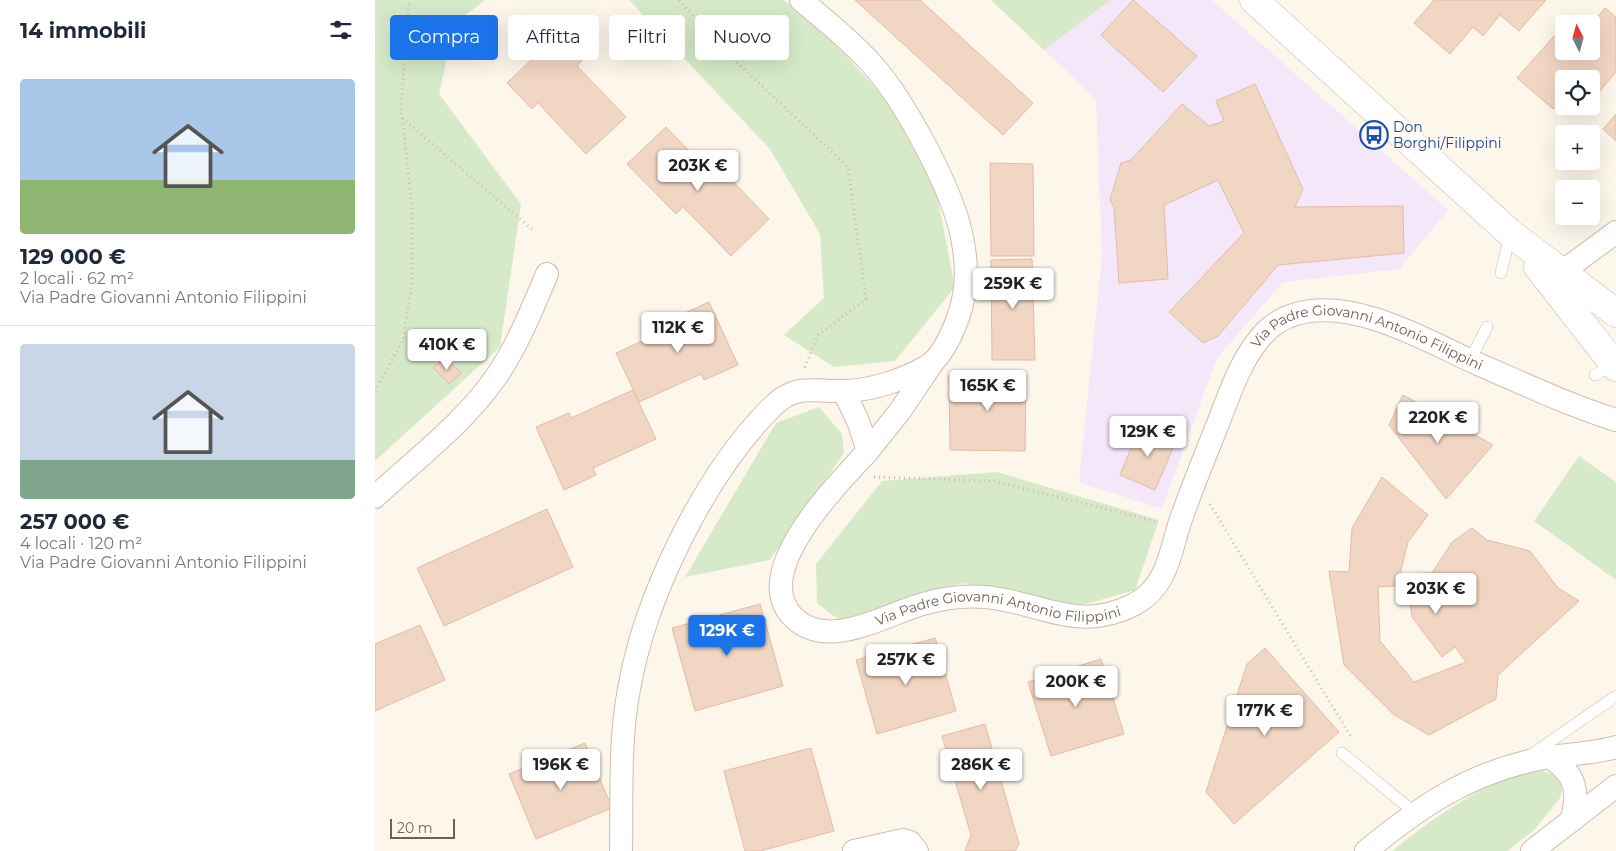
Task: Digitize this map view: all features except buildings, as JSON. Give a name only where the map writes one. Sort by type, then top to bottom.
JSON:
[{"type":"street","name":"Via Padre Giovanni Antonio Filippini","points":[[801,0],[858,50],[887,82],[920,136],[953,203],[965,252],[965,286],[955,325],[896,416],[793,544],[782,570],[782,592],[789,612],[804,624],[816,630],[833,631],[852,628],[920,605],[961,597],[991,598],[1074,617],[1111,613],[1137,602],[1153,590],[1168,566],[1196,480],[1232,387],[1248,356],[1266,332],[1289,316],[1321,310],[1357,315],[1393,326],[1573,405],[1616,420]]},
{"type":"street","points":[[1254,0],[1511,233],[1616,313]]},
{"type":"street","points":[[1562,272],[1616,232]]},
{"type":"street","points":[[1511,233],[1609,358]]},
{"type":"street","points":[[375,497],[463,416],[489,386],[516,344],[547,274]]},
{"type":"street","points":[[621,851],[624,732],[628,695],[642,639],[660,586],[702,503],[731,456],[767,411],[780,400],[794,393],[815,389],[844,392],[899,379],[932,363]]},
{"type":"street","points":[[844,392],[858,421],[868,451]]},
{"type":"street","points":[[1366,851],[1414,812],[1463,784],[1515,765],[1616,747]]},
{"type":"street","points":[[1549,758],[1564,766],[1574,786],[1576,796],[1563,834]]},
{"type":"street","points":[[1532,851],[1563,834],[1616,786]]},
{"type":"street","points":[[854,851],[903,840],[911,842],[917,851]]},
{"type":"lane","points":[[1501,273],[1511,233]]},
{"type":"lane","points":[[1470,360],[1487,327]]},
{"type":"lane","points":[[1515,765],[1616,696]]},
{"type":"lane","points":[[1342,753],[1414,812]]},
{"type":"path","points":[[375,391],[403,340],[412,283],[412,207],[401,107],[409,0]]},
{"type":"path","points":[[679,0],[729,55],[848,167],[866,299],[818,335],[794,393]]},
{"type":"path","points":[[402,118],[534,231]]},
{"type":"path","points":[[846,476],[995,481],[1179,528]]},
{"type":"path","points":[[1196,480],[1351,737]]},
{"type":"shaded area","points":[[991,0],[1212,0],[1448,210],[1399,269],[1283,282],[1217,358],[1162,509],[1079,482],[1102,255],[1096,99]]},
{"type":"green space","points":[[375,0],[485,0],[465,15],[390,15],[390,60],[447,60],[439,94],[521,204],[500,347],[375,461]]},
{"type":"green space","points":[[629,0],[784,0],[832,40],[889,103],[936,190],[955,287],[895,361],[834,367],[784,335],[824,298],[820,234],[770,149],[685,59],[685,15],[643,15]]},
{"type":"green space","points":[[991,0],[1110,0],[1044,50]]},
{"type":"green space","points":[[819,407],[842,434],[844,453],[770,560],[685,577],[776,423]]},
{"type":"green space","points":[[1579,456],[1616,482],[1616,580],[1534,521]]},
{"type":"green space","points":[[997,472],[1159,520],[1135,590],[1076,607],[963,583],[839,620],[817,603],[816,564],[882,481]]},
{"type":"green space","points":[[1542,771],[1556,775],[1560,781],[1562,790],[1560,798],[1533,831],[1507,851],[1392,851],[1443,813],[1483,790],[1523,774]]},
{"type":"place","name":"Don Borghi/Filippini","points":[[1374,135]]}]
